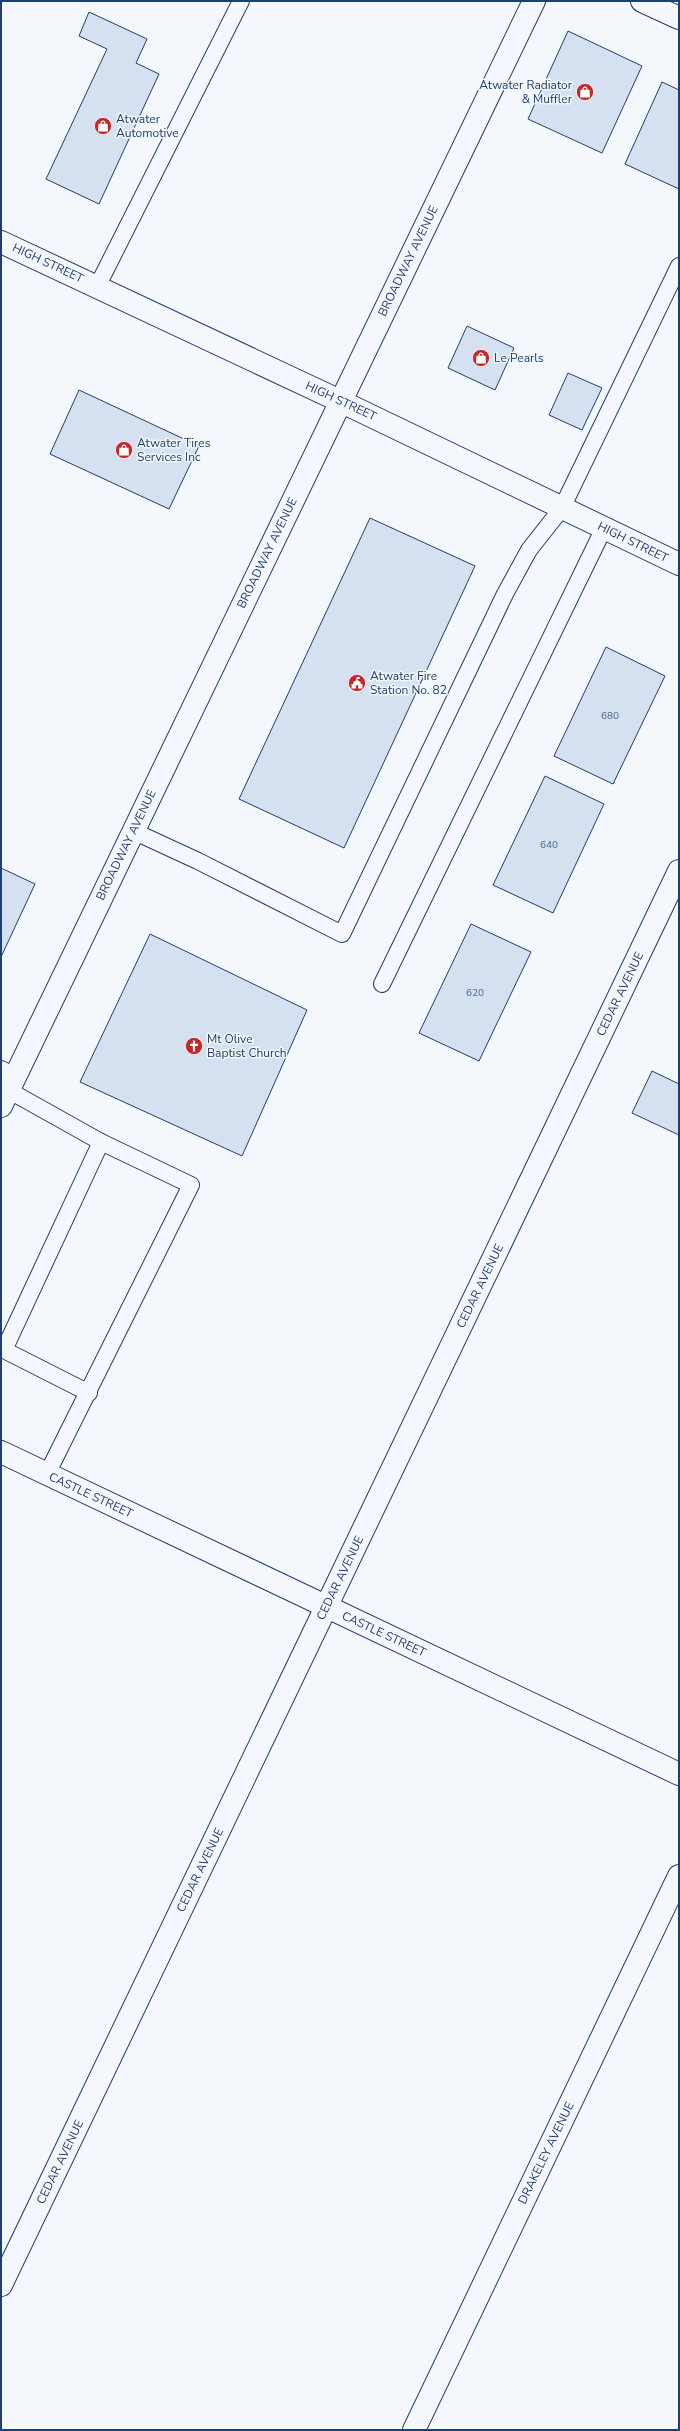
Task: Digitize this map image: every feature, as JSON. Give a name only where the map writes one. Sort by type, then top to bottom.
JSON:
[{"type":"street","name":"BROADWAY AVENUE","points":[[6,1085],[133,831],[534,1]]},
{"type":"street","points":[[642,1],[679,18]]},
{"type":"street","name":"HIGH STREET","points":[[1,242],[340,401],[679,564]]},
{"type":"street","name":"CEDAR AVENUE","points":[[1,2285],[679,871]]},
{"type":"street","name":"CASTLE STREET","points":[[1,1452],[679,1774]]},
{"type":"street","name":"DRAKELEY AVENUE","points":[[414,2430],[679,1876]]},
{"type":"lane","points":[[97,287],[241,1]]},
{"type":"lane","points":[[133,831],[198,861],[342,934],[505,594],[529,550],[562,508],[679,266]]},
{"type":"lane","points":[[382,984],[604,528]]},
{"type":"lane","points":[[6,1085],[101,1142],[191,1185],[89,1393],[47,1474]]},
{"type":"lane","points":[[89,1393],[4,1350],[101,1142]]},
{"type":"building","name":"Atwater Automotive","points":[[89,12],[147,39],[136,63],[159,74],[99,204],[46,179],[107,49],[79,36]]},
{"type":"building","name":"Atwater Radiator & Muffler","points":[[568,31],[642,66],[602,153],[528,119]]},
{"type":"building","points":[[662,82],[679,90],[679,189],[625,164]]},
{"type":"building","name":"Le Pearls","points":[[467,326],[514,348],[495,390],[448,368]]},
{"type":"building","points":[[568,373],[602,388],[582,430],[549,415]]},
{"type":"building","name":"Atwater Tires Services Inc","points":[[79,390],[199,446],[169,509],[50,454]]},
{"type":"building","name":"Atwater Fire Station No. 82","points":[[370,518],[475,566],[344,848],[239,799]]},
{"type":"building","points":[[606,647],[665,676],[613,784],[554,756]]},
{"type":"building","points":[[545,776],[604,804],[553,913],[493,885]]},
{"type":"building","points":[[1,868],[35,884],[1,957]]},
{"type":"building","points":[[471,924],[531,952],[479,1061],[419,1033]]},
{"type":"building","name":"Mt Olive Baptist Church","points":[[150,934],[307,1010],[242,1156],[80,1082]]},
{"type":"building","points":[[652,1071],[679,1084],[679,1135],[632,1113]]},
{"type":"place","name":"Atwater Radiator & Muffler","points":[[585,92]]},
{"type":"place","name":"Atwater Automotive","points":[[103,126]]},
{"type":"place","name":"Le Pearls","points":[[481,358]]},
{"type":"place","name":"Atwater Tires Services Inc","points":[[124,450]]},
{"type":"place","name":"Atwater Fire Station No. 82","points":[[357,683]]},
{"type":"place","name":"Mt Olive Baptist Church","points":[[194,1046]]}]
